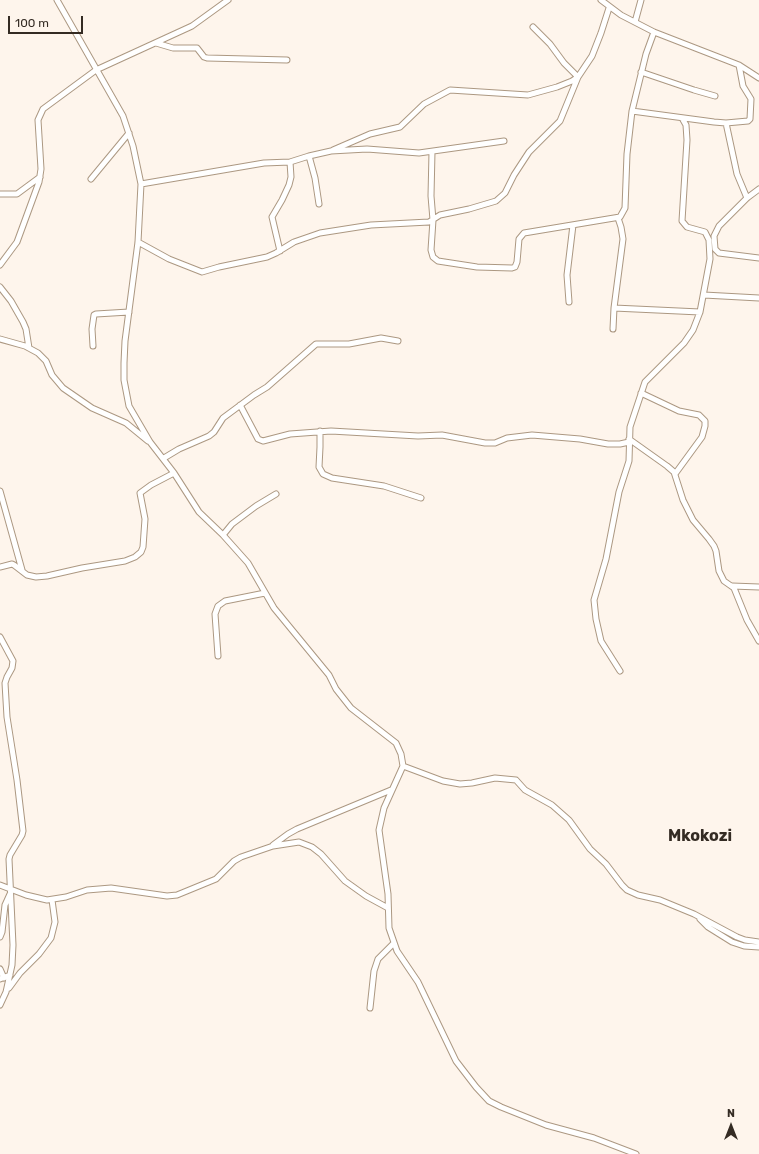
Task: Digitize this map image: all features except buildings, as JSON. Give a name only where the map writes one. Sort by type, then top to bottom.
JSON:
[{"type":"street","points":[[57,0],[123,116],[129,133],[141,184],[138,242],[124,363],[126,394],[129,406],[150,442]]},
{"type":"street","points":[[0,265],[17,242],[40,177],[38,127],[40,113],[46,105],[96,70],[192,26],[228,0]]},
{"type":"street","points":[[601,0],[609,8],[654,32],[739,65],[759,78]]},
{"type":"street","points":[[636,22],[641,0]]},
{"type":"street","points":[[138,242],[169,259],[202,272],[267,257],[294,242],[309,236],[333,230],[387,223],[427,222],[434,220],[440,215],[451,214],[489,204],[502,196],[509,187],[514,175],[529,152],[560,121],[578,77],[592,56],[609,8]]},
{"type":"street","points":[[533,26],[550,44],[564,63],[578,77]]},
{"type":"street","points":[[432,152],[431,196],[434,220],[431,250],[433,257],[438,261],[477,267],[514,268],[517,262],[520,240],[524,233],[620,217],[625,208],[627,154],[632,111],[646,54],[654,32]]},
{"type":"street","points":[[156,43],[173,48],[196,48],[200,50],[204,57],[207,58],[288,60]]},
{"type":"street","points":[[632,111],[726,123],[747,122],[750,120],[751,99],[744,88],[739,65]]},
{"type":"street","points":[[641,72],[715,96]]},
{"type":"street","points":[[331,151],[370,134],[400,127],[424,104],[450,90],[528,95],[557,87],[578,77]]},
{"type":"street","points":[[620,671],[601,641],[596,619],[594,600],[606,560],[619,492],[629,461],[630,427],[644,385],[689,337],[700,312],[710,258],[710,244],[705,232],[686,227],[682,221],[687,135],[686,125],[682,118]]},
{"type":"street","points":[[726,123],[737,174],[747,198]]},
{"type":"street","points":[[91,179],[129,133]]},
{"type":"street","points":[[141,184],[264,163],[290,162],[331,151],[367,150],[415,153],[432,152],[504,141]]},
{"type":"street","points":[[309,156],[319,204]]},
{"type":"street","points":[[280,251],[272,216],[282,200],[288,186],[291,177],[290,162]]},
{"type":"street","points":[[0,194],[17,194],[40,177]]},
{"type":"street","points":[[759,189],[747,198],[717,229],[714,236],[715,246],[719,253],[759,258]]},
{"type":"street","points":[[612,329],[622,239],[618,218]]},
{"type":"street","points":[[569,302],[567,275],[573,225]]},
{"type":"street","points":[[0,287],[11,301],[23,322],[30,348]]},
{"type":"street","points":[[704,295],[759,298]]},
{"type":"street","points":[[614,308],[700,312]]},
{"type":"street","points":[[93,346],[92,329],[94,315],[129,312]]},
{"type":"street","points":[[164,458],[179,449],[209,436],[214,432],[221,420],[267,387],[316,344],[349,344],[381,338],[398,341]]},
{"type":"street","points":[[0,339],[30,348],[46,361],[52,375],[63,388],[92,408],[126,423],[150,442],[164,458],[199,512],[223,535],[248,563],[265,593],[282,618],[329,675],[336,689],[351,708],[396,743],[401,754],[403,766],[384,808],[379,830],[388,894],[389,928],[397,951],[418,982],[456,1061],[472,1083],[489,1101],[501,1108],[546,1126],[594,1138],[636,1154]]},
{"type":"street","points":[[642,393],[679,411],[699,416],[705,421],[702,436],[675,474]]},
{"type":"street","points":[[240,405],[258,439],[262,441],[290,434],[331,430],[418,436],[442,435],[471,442],[492,444],[507,438],[532,435],[580,439],[608,444],[620,444],[629,441]]},
{"type":"street","points":[[320,431],[319,466],[323,474],[332,478],[384,486],[421,498]]},
{"type":"street","points":[[629,441],[670,468],[675,474],[678,485],[693,520],[709,539],[715,549],[719,571],[726,584],[732,586],[759,587]]},
{"type":"street","points":[[0,567],[12,564],[29,576],[47,576],[82,568],[125,561],[135,557],[141,552],[143,547],[144,515],[140,493],[151,485],[174,473]]},
{"type":"street","points":[[0,491],[22,570]]},
{"type":"street","points":[[223,535],[232,524],[256,506],[276,494]]},
{"type":"street","points":[[732,586],[747,620],[759,642]]},
{"type":"street","points":[[218,656],[215,614],[218,606],[225,601],[265,593]]},
{"type":"street","points":[[0,637],[13,661],[6,683],[7,717],[23,831],[9,857],[13,945],[10,976],[6,992],[0,1005]]},
{"type":"street","points":[[403,766],[443,781],[460,784],[472,784],[495,778],[516,780],[525,790],[552,805],[570,820],[590,849],[606,864],[627,890],[634,894],[660,900],[694,914],[736,937],[759,942]]},
{"type":"street","points":[[272,846],[297,829],[391,790]]},
{"type":"street","points":[[0,885],[11,891],[39,899],[52,900],[87,890],[111,888],[167,896],[177,895],[216,879],[237,859],[272,846],[299,842],[312,847],[321,854],[345,881],[388,908]]},
{"type":"street","points":[[0,937],[4,924],[6,905],[11,891]]},
{"type":"street","points":[[6,992],[51,938],[55,926],[52,900]]},
{"type":"street","points":[[694,914],[708,927],[732,942],[744,946],[759,947]]},
{"type":"street","points":[[370,1008],[374,971],[378,959],[394,943]]},
{"type":"street","points":[[0,969],[2,978],[10,976]]},
{"type":"district","name":"Mkokozi","points":[[700,836]]}]
